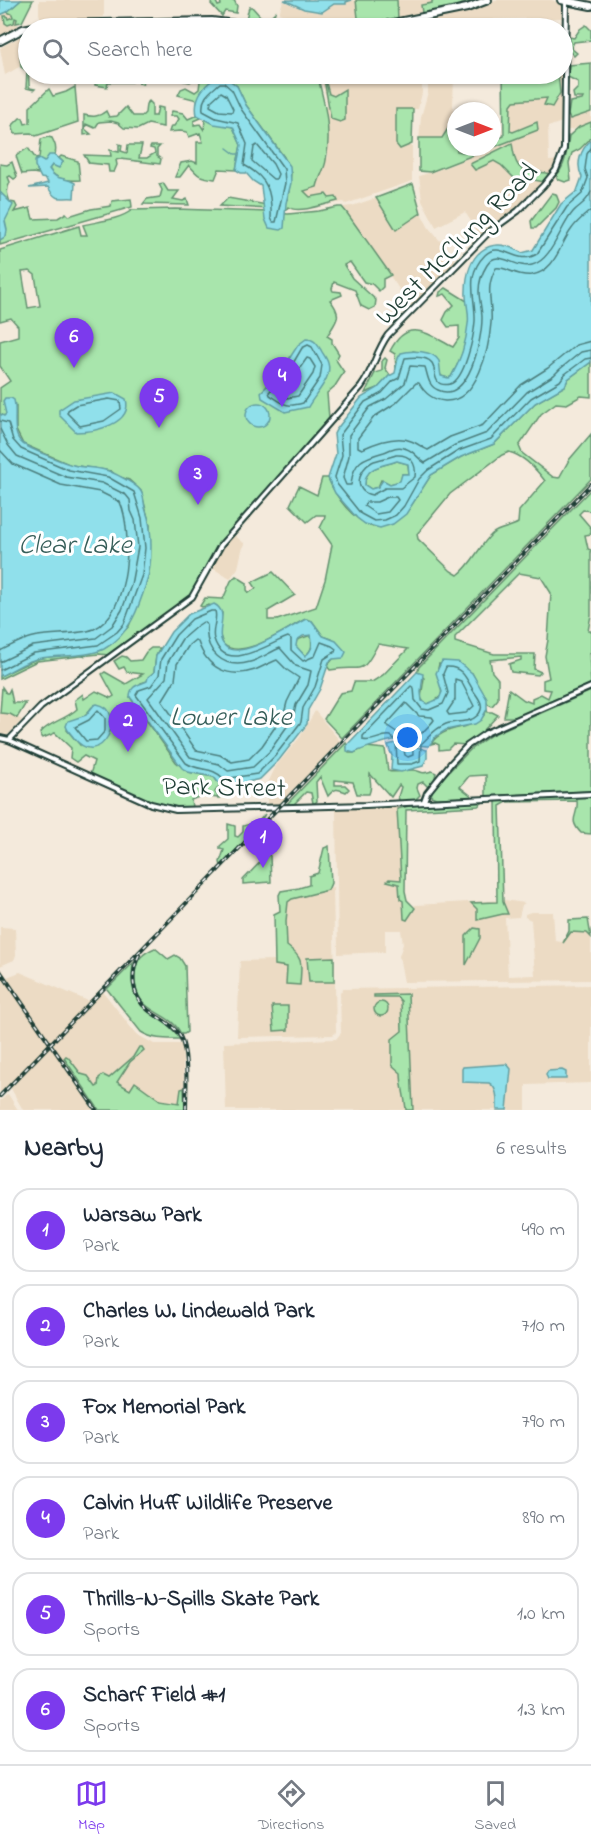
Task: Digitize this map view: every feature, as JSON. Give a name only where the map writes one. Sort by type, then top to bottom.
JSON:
[{"type":"main road","points":[[420,18],[461,10],[488,0]]},
{"type":"main road","points":[[561,0],[591,6]]},
{"type":"main road","points":[[0,41],[18,32]]},
{"type":"street","name":"West McClung Road","points":[[566,1],[566,18]]},
{"type":"street","name":"West McClung Road","points":[[9,740],[40,707],[192,597],[221,544],[361,387],[369,376],[388,335],[483,238],[518,211],[553,175],[560,164],[564,149],[565,84]]},
{"type":"street","points":[[424,801],[427,793],[451,763],[467,746],[486,733],[591,687]]},
{"type":"street","name":"Park Street","points":[[0,738],[9,740],[117,790],[165,808],[216,809],[408,804],[424,801],[591,794]]},
{"type":"shaded area","points":[[39,0],[104,0],[104,17],[41,18]]},
{"type":"shaded area","points":[[356,0],[358,18],[291,18],[279,13],[283,1],[311,10]]},
{"type":"shaded area","points":[[397,0],[432,0],[432,8],[398,18]]},
{"type":"shaded area","points":[[496,0],[551,0],[563,6],[563,18],[441,18],[472,11]]},
{"type":"shaded area","points":[[13,8],[18,26],[0,36],[0,15]]},
{"type":"shaded area","points":[[18,38],[18,68],[5,75],[0,48]]},
{"type":"shaded area","points":[[322,84],[422,84],[418,109],[396,109],[396,141],[412,146],[412,181],[346,204],[344,202],[316,206],[301,189],[328,157],[328,134],[324,108],[328,106]]},
{"type":"shaded area","points":[[428,84],[454,84],[453,102],[447,102],[447,140],[419,141]]},
{"type":"shaded area","points":[[509,84],[562,84],[562,122],[548,127],[549,161],[559,160],[552,175],[516,209],[481,237],[465,212],[436,227],[422,200],[419,176],[474,156],[501,156],[501,145],[509,142]]},
{"type":"shaded area","points":[[591,111],[591,124],[566,131],[567,120]]},
{"type":"shaded area","points":[[376,198],[396,230],[421,213],[429,228],[456,262],[412,308],[343,207]]},
{"type":"shaded area","points":[[233,534],[245,544],[238,568],[230,579],[211,567],[221,548]]},
{"type":"shaded area","points":[[315,711],[340,741],[278,806],[267,806],[267,785],[276,766],[300,737]]},
{"type":"shaded area","points":[[0,712],[10,712],[22,720],[8,735],[0,734]]},
{"type":"shaded area","points":[[397,806],[401,880],[389,879],[387,881],[399,884],[400,899],[403,901],[407,919],[415,905],[504,900],[525,903],[522,905],[519,917],[505,918],[508,976],[535,975],[531,920],[525,917],[525,914],[553,912],[555,941],[562,942],[569,931],[569,920],[588,919],[591,933],[591,980],[404,982],[399,956],[403,944],[401,930],[385,930],[385,952],[338,954],[336,808]]},
{"type":"shaded area","points":[[333,887],[336,1032],[333,1035],[237,1037],[240,961],[275,960],[285,956],[286,897]]},
{"type":"shaded area","points":[[0,927],[15,928],[16,955],[14,960],[0,966]]},
{"type":"shaded area","points":[[2,969],[7,977],[20,972],[88,1001],[101,989],[136,1034],[154,1044],[182,1044],[185,1110],[23,1110],[9,1085],[0,1093],[0,970]]},
{"type":"shaded area","points":[[591,985],[591,1083],[526,1085],[526,1110],[226,1110],[224,1043],[336,1039],[341,1033],[340,993],[343,989]]},
{"type":"shaded area","points":[[8,1094],[18,1110],[0,1110],[0,1101]]},
{"type":"green space","points":[[21,0],[33,0],[24,18],[18,18],[18,23],[16,23],[15,18],[14,23],[8,25],[5,23],[4,16],[8,19],[13,17],[7,12]]},
{"type":"green space","points":[[212,0],[215,0],[218,6],[221,5],[220,0],[234,0],[237,6],[236,13],[225,11],[222,16],[211,4]]},
{"type":"green space","points":[[356,0],[397,0],[398,18],[358,18]]},
{"type":"green space","points":[[432,0],[477,0],[422,13],[421,5],[432,3]]},
{"type":"green space","points":[[249,7],[252,7],[261,17],[270,17],[275,12],[273,18],[246,18]]},
{"type":"green space","points":[[586,25],[591,30],[591,40],[573,44],[573,38]]},
{"type":"green space","points":[[591,63],[591,112],[570,119],[568,115],[570,102],[583,98],[574,98],[573,93],[578,88],[578,82],[573,80],[573,65]]},
{"type":"green space","points":[[95,84],[108,84],[107,87]]},
{"type":"green space","points":[[200,84],[211,84],[197,100],[178,95],[181,89],[186,87],[195,92],[199,89]]},
{"type":"green space","points":[[234,84],[319,84],[326,116],[328,149],[317,187],[304,191],[310,197],[326,194],[329,198],[336,197],[338,201],[305,209],[288,207],[286,210],[220,206],[228,198],[267,205],[288,199],[291,173],[284,157],[246,105]]},
{"type":"green space","points":[[325,84],[329,94],[334,96],[345,89],[345,120],[340,122],[331,119]]},
{"type":"green space","points":[[503,84],[559,84],[560,93],[552,107],[544,105],[547,98],[514,101],[511,105],[510,131],[513,132],[537,122],[538,130],[501,144],[501,137],[504,136]]},
{"type":"green space","points":[[75,87],[78,122],[36,136],[31,133],[15,134],[12,126],[20,118],[23,118],[25,124],[30,123],[30,107],[49,89],[53,96]]},
{"type":"green space","points":[[149,101],[152,104],[152,116],[156,116],[158,107],[163,108],[163,127],[148,124],[138,129],[124,128],[111,121],[99,122],[95,128],[86,124],[85,129],[91,134],[84,135],[84,115],[96,116],[106,111],[109,117],[117,116],[126,107],[133,116],[142,116]]},
{"type":"green space","points":[[396,109],[413,109],[412,144],[400,149],[396,144]]},
{"type":"green space","points":[[172,111],[183,113],[188,119],[197,115],[201,118],[194,121],[194,125],[200,124],[204,130],[205,119],[233,127],[241,145],[236,170],[219,169],[215,179],[200,176],[189,165],[180,177],[175,177],[181,163],[192,161],[197,163],[197,142],[203,142],[200,133],[189,137],[187,132],[169,132],[171,126],[174,126],[179,119],[177,116],[170,116]]},
{"type":"green space","points":[[591,122],[591,138],[580,149],[572,153],[569,163],[571,180],[565,182],[557,179],[566,157],[569,136],[579,127]]},
{"type":"green space","points":[[447,130],[447,156],[471,156],[430,172],[419,171],[419,138],[442,138]]},
{"type":"green space","points":[[52,138],[55,144],[55,155],[43,162],[37,170],[40,173],[22,174],[16,156],[28,148],[36,159],[39,158],[41,139]]},
{"type":"green space","points":[[512,143],[516,161],[524,171],[550,174],[544,182],[514,178],[494,161],[475,170],[470,164],[486,156],[501,156],[501,148]]},
{"type":"green space","points":[[119,144],[122,145],[121,151],[127,153],[128,145],[142,145],[139,158],[147,158],[155,153],[154,149],[150,148],[151,146],[160,146],[157,149],[157,156],[161,159],[160,164],[120,159],[116,160],[117,165],[114,172],[109,172],[108,165],[89,163],[84,155],[111,156],[110,150],[119,152]]},
{"type":"green space","points":[[61,156],[78,161],[80,180],[62,179],[52,173],[49,169],[52,165],[63,162],[59,158]]},
{"type":"green space","points":[[12,162],[17,177],[14,179],[8,177],[10,182],[7,192],[10,202],[15,203],[17,207],[14,212],[30,208],[33,219],[58,218],[66,213],[69,216],[111,206],[112,201],[131,199],[132,207],[0,245],[0,164],[7,165]]},
{"type":"green space","points":[[163,183],[168,191],[179,191],[173,199],[183,201],[187,199],[189,205],[143,204],[147,199],[160,197],[162,190],[159,184]]},
{"type":"green space","points":[[413,184],[421,213],[396,230],[376,198]]},
{"type":"green space","points":[[552,193],[556,194],[559,202],[556,208],[536,228],[532,228],[531,221]]},
{"type":"green space","points":[[342,207],[391,275],[383,279],[383,287],[379,291],[372,284],[364,282],[350,262],[344,265],[352,278],[376,300],[375,307],[369,310],[361,306],[355,290],[334,282],[333,291],[341,292],[342,295],[330,300],[336,310],[337,318],[327,336],[332,339],[339,354],[336,360],[344,372],[335,386],[327,393],[329,418],[220,543],[190,595],[109,655],[99,654],[37,661],[0,679],[0,676],[36,659],[105,648],[129,626],[148,575],[150,525],[141,491],[129,480],[111,471],[71,465],[23,444],[16,430],[16,406],[4,416],[0,414],[0,388],[10,381],[0,366],[0,341],[18,336],[18,326],[11,318],[0,321],[0,250],[79,226],[81,235],[87,235],[83,225],[115,218],[132,210],[175,209],[288,214]],"holes":[[[30,271],[35,275],[40,306],[28,308],[22,272]]]},
{"type":"green space","points":[[446,288],[467,301],[469,310],[466,340],[451,377],[441,376],[433,357],[413,351],[397,363],[396,369],[395,354],[390,351],[404,334],[411,331],[426,333],[453,347],[459,338],[459,326],[448,327],[443,320],[454,305],[445,294],[439,296],[440,292]]},
{"type":"green space","points":[[385,358],[387,360],[385,368],[390,375],[378,388],[365,393],[375,373],[382,371],[382,361]]},
{"type":"green space","points":[[591,362],[591,397],[581,396],[567,404],[556,403],[541,414],[519,446],[522,453],[553,477],[559,478],[569,460],[591,434],[591,479],[342,738],[324,719],[340,693],[351,691],[354,682],[372,682],[383,675],[408,649],[378,644],[364,666],[330,670],[327,666],[333,659],[332,639],[323,636],[312,621],[306,619],[253,646],[242,649],[231,648],[223,644],[219,633],[222,613],[209,605],[200,606],[205,598],[223,599],[231,581],[236,576],[247,583],[249,593],[256,588],[252,582],[273,572],[295,595],[268,611],[268,620],[277,620],[316,607],[325,580],[332,545],[320,528],[325,515],[316,515],[307,522],[290,505],[299,486],[317,495],[322,478],[328,478],[335,493],[346,507],[358,519],[373,527],[409,509],[431,475],[461,457],[494,444],[535,403],[565,386],[568,379]],"holes":[[[509,452],[529,463],[545,481],[519,511],[518,523],[492,534],[458,575],[418,539],[417,534],[450,494]]]},
{"type":"green space","points":[[397,461],[408,464],[409,474],[402,474],[401,481],[390,484],[381,480],[378,487],[371,489],[365,485],[371,470]]},
{"type":"green space","points":[[591,489],[591,511],[583,510],[579,514],[591,528],[591,534],[585,535],[588,549],[591,550],[591,615],[588,631],[591,631],[591,653],[589,653],[591,685],[519,717],[504,717],[509,689],[532,703],[532,698],[541,694],[548,698],[551,690],[543,689],[543,680],[549,678],[545,656],[551,593],[541,577],[519,573],[455,637],[455,642],[494,654],[535,654],[534,669],[541,672],[538,675],[511,672],[509,664],[521,660],[521,657],[490,660],[492,672],[498,679],[498,699],[492,706],[488,704],[472,673],[439,664],[441,696],[432,703],[425,704],[421,698],[424,678],[417,672],[419,667]]},
{"type":"green space","points":[[311,635],[311,647],[305,656],[295,646],[297,640]]},
{"type":"green space","points":[[151,648],[160,648],[156,656],[154,672],[148,681],[141,683],[130,697],[176,762],[188,772],[214,777],[220,785],[215,792],[219,798],[201,796],[191,800],[192,807],[179,807],[140,798],[90,775],[94,761],[84,756],[76,762],[70,758],[71,748],[55,733],[41,737],[40,733],[44,729],[77,709],[75,700],[83,694],[84,699],[96,691],[111,698],[114,696],[102,674],[105,672],[126,684],[143,674],[127,672],[124,667],[119,669],[114,661],[122,656],[130,661],[141,660]],"holes":[[[92,707],[80,745],[67,730]]]},
{"type":"green space","points":[[2,687],[6,693],[10,689],[13,703],[26,703],[17,718],[10,714],[0,713]]},
{"type":"green space","points":[[591,691],[591,791],[486,796],[486,775],[469,776],[460,787],[473,797],[436,798],[431,796],[433,788],[471,749],[491,735]]},
{"type":"green space","points":[[487,709],[488,712],[498,715],[485,729],[487,731],[467,745],[453,744],[448,749],[439,750],[439,745],[431,744],[445,732],[477,722]]},
{"type":"green space","points":[[346,743],[349,753],[366,747],[385,749],[388,771],[413,770],[423,773],[432,771],[436,773],[434,781],[428,787],[423,782],[418,784],[420,795],[413,802],[400,802],[398,797],[401,787],[399,785],[391,797],[370,774],[369,794],[357,794],[353,782],[335,780],[335,785],[345,785],[349,789],[346,792],[332,791],[328,796],[320,777],[316,782],[317,801],[315,803],[313,803],[311,793],[306,792],[293,805],[287,804]]},
{"type":"green space","points":[[591,796],[591,834],[581,833],[575,824],[577,801],[507,802],[500,806],[503,902],[508,914],[477,920],[477,909],[471,903],[497,902],[496,800]]},
{"type":"green space","points":[[486,800],[478,806],[406,810],[405,891],[407,900],[415,908],[407,920],[404,919],[399,884],[387,881],[389,879],[401,880],[397,809]]},
{"type":"green space","points":[[265,814],[257,828],[221,866],[224,850],[220,849],[220,846],[228,839],[228,824],[235,826],[235,836],[238,837],[243,832],[243,826],[250,824],[249,827]]},
{"type":"green space","points":[[329,846],[331,883],[328,890],[288,902],[287,946],[297,955],[301,967],[300,985],[286,984],[287,967],[275,965],[274,914],[280,911],[279,895],[281,891],[309,885],[309,876],[318,873],[324,848]]},
{"type":"green space","points":[[268,854],[271,882],[243,884],[243,880]]},
{"type":"green space","points":[[588,919],[591,937],[587,933],[571,932],[563,943],[569,931],[569,920]]},
{"type":"green space","points":[[474,928],[480,929],[480,938],[466,965],[466,936]]},
{"type":"green space","points":[[155,948],[168,959],[175,955],[180,958],[185,966],[187,1032],[184,1034],[181,1034],[175,1026],[152,1010],[139,997],[136,987],[136,968],[144,954]]},
{"type":"green space","points":[[334,957],[334,982],[309,982],[307,958]]},
{"type":"green space","points":[[133,963],[132,980],[139,1001],[171,1028],[180,1039],[155,1038],[141,1032],[107,989]]},
{"type":"green space","points":[[408,994],[413,1110],[406,1110],[401,1073],[392,1065],[392,1039],[402,1031],[401,1001],[397,997],[374,997],[374,995]]},
{"type":"green space","points":[[381,1002],[386,1004],[388,1009],[386,1014],[381,1016],[376,1014],[374,1009],[376,1004]]},
{"type":"green space","points":[[272,1006],[288,1006],[288,1030],[274,1031]]},
{"type":"green space","points":[[139,1047],[144,1050],[130,1062],[117,1082],[130,1090],[135,1082],[160,1100],[179,1103],[181,1089],[184,1088],[185,1110],[99,1110],[64,1058],[68,1057],[81,1074],[88,1076],[96,1087],[99,1078],[103,1075],[109,1078],[133,1057]]},
{"type":"water","points":[[0,0],[21,0],[0,15]]},
{"type":"water","points":[[284,0],[352,0],[346,4],[334,4],[322,12],[304,9]]},
{"type":"water","points":[[234,84],[237,86],[246,105],[290,166],[291,183],[286,203],[284,228],[281,230],[269,228],[265,219],[261,186],[246,173],[236,170],[241,145],[233,127],[214,124],[197,115],[197,102],[206,85]]},
{"type":"water","points":[[591,140],[591,362],[568,379],[565,386],[535,403],[494,444],[461,457],[431,475],[406,514],[393,524],[380,528],[365,524],[335,493],[328,478],[336,454],[334,434],[336,430],[361,398],[378,388],[395,373],[401,353],[416,351],[432,355],[439,361],[441,376],[451,377],[466,338],[467,278],[475,258],[481,251],[499,245],[522,253],[533,250],[561,204],[577,191],[582,177],[579,167],[580,157]],"holes":[[[397,461],[408,464],[409,474],[402,474],[400,481],[390,484],[383,480],[378,487],[371,489],[365,485],[371,470]]]},
{"type":"water","points":[[49,155],[55,155],[63,162],[59,168],[52,165],[49,169],[58,177],[75,183],[74,198],[56,197],[48,187],[29,188],[48,183],[46,179],[41,178],[35,161],[39,159],[44,162]]},
{"type":"water","points":[[0,192],[13,205],[5,221],[6,236],[0,240]]},
{"type":"water","points":[[306,339],[314,341],[321,350],[328,363],[328,375],[308,407],[285,412],[262,398],[261,392],[280,373],[298,345]]},
{"type":"water","points":[[115,393],[126,399],[127,408],[124,415],[111,425],[76,432],[59,415],[59,410],[74,400]]},
{"type":"water","name":"Clear Lake","points":[[5,398],[14,400],[15,429],[23,444],[69,464],[108,471],[138,487],[143,495],[150,527],[151,556],[149,574],[141,601],[127,628],[113,643],[97,652],[36,659],[0,676],[0,414],[4,416],[6,414],[3,401]]},
{"type":"water","points":[[258,403],[267,406],[270,415],[267,424],[258,427],[249,424],[246,415],[249,406]]},
{"type":"water","name":"Lower Lake","points":[[214,604],[219,608],[222,618],[220,635],[225,646],[232,650],[242,650],[265,642],[306,619],[312,621],[323,636],[336,641],[346,652],[343,658],[329,662],[320,689],[308,710],[307,724],[279,760],[260,779],[239,784],[220,785],[214,777],[188,772],[182,768],[130,697],[133,688],[147,681],[154,672],[156,656],[171,632],[189,614]],"holes":[[[311,635],[311,649],[305,656],[296,646],[297,640]]]},
{"type":"water","points":[[442,661],[458,662],[472,673],[487,699],[487,709],[481,720],[475,724],[446,730],[435,737],[429,746],[395,740],[354,753],[347,751],[347,745],[417,672],[423,674],[422,701],[427,704],[439,699],[442,692],[436,673]]},
{"type":"water","points":[[97,704],[107,709],[111,717],[108,736],[102,744],[94,748],[84,747],[66,726],[68,721],[86,715]]},
{"type":"water","points":[[399,742],[427,750],[427,758],[423,766],[401,772],[391,770],[392,756],[388,745]]},
{"type":"water","points":[[507,1064],[511,1069],[507,1110],[497,1110],[495,1091],[489,1083],[462,1082],[463,1067]]},
{"type":"water","points":[[548,1071],[566,1072],[566,1079],[548,1079],[546,1075]]},
{"type":"waterway","points":[[227,148],[238,154]]},
{"type":"railway","points":[[0,1096],[591,484]]},
{"type":"railway","points":[[139,955],[133,977],[138,998],[148,1010],[173,1028],[183,1043],[186,1110]]},
{"type":"railway","points":[[0,971],[96,1110]]},
{"type":"place","name":"Scharf Field #1","points":[[74,368]]},
{"type":"place","name":"Calvin Huff Wildlife Preserve","points":[[282,407]]},
{"type":"place","name":"Thrills-N-Spills Skate Park","points":[[159,428]]},
{"type":"place","name":"Fox Memorial Park","points":[[198,505]]},
{"type":"place","name":"Charles W. Lindewald Park","points":[[128,752]]},
{"type":"place","name":"Warsaw Park","points":[[263,868]]}]
